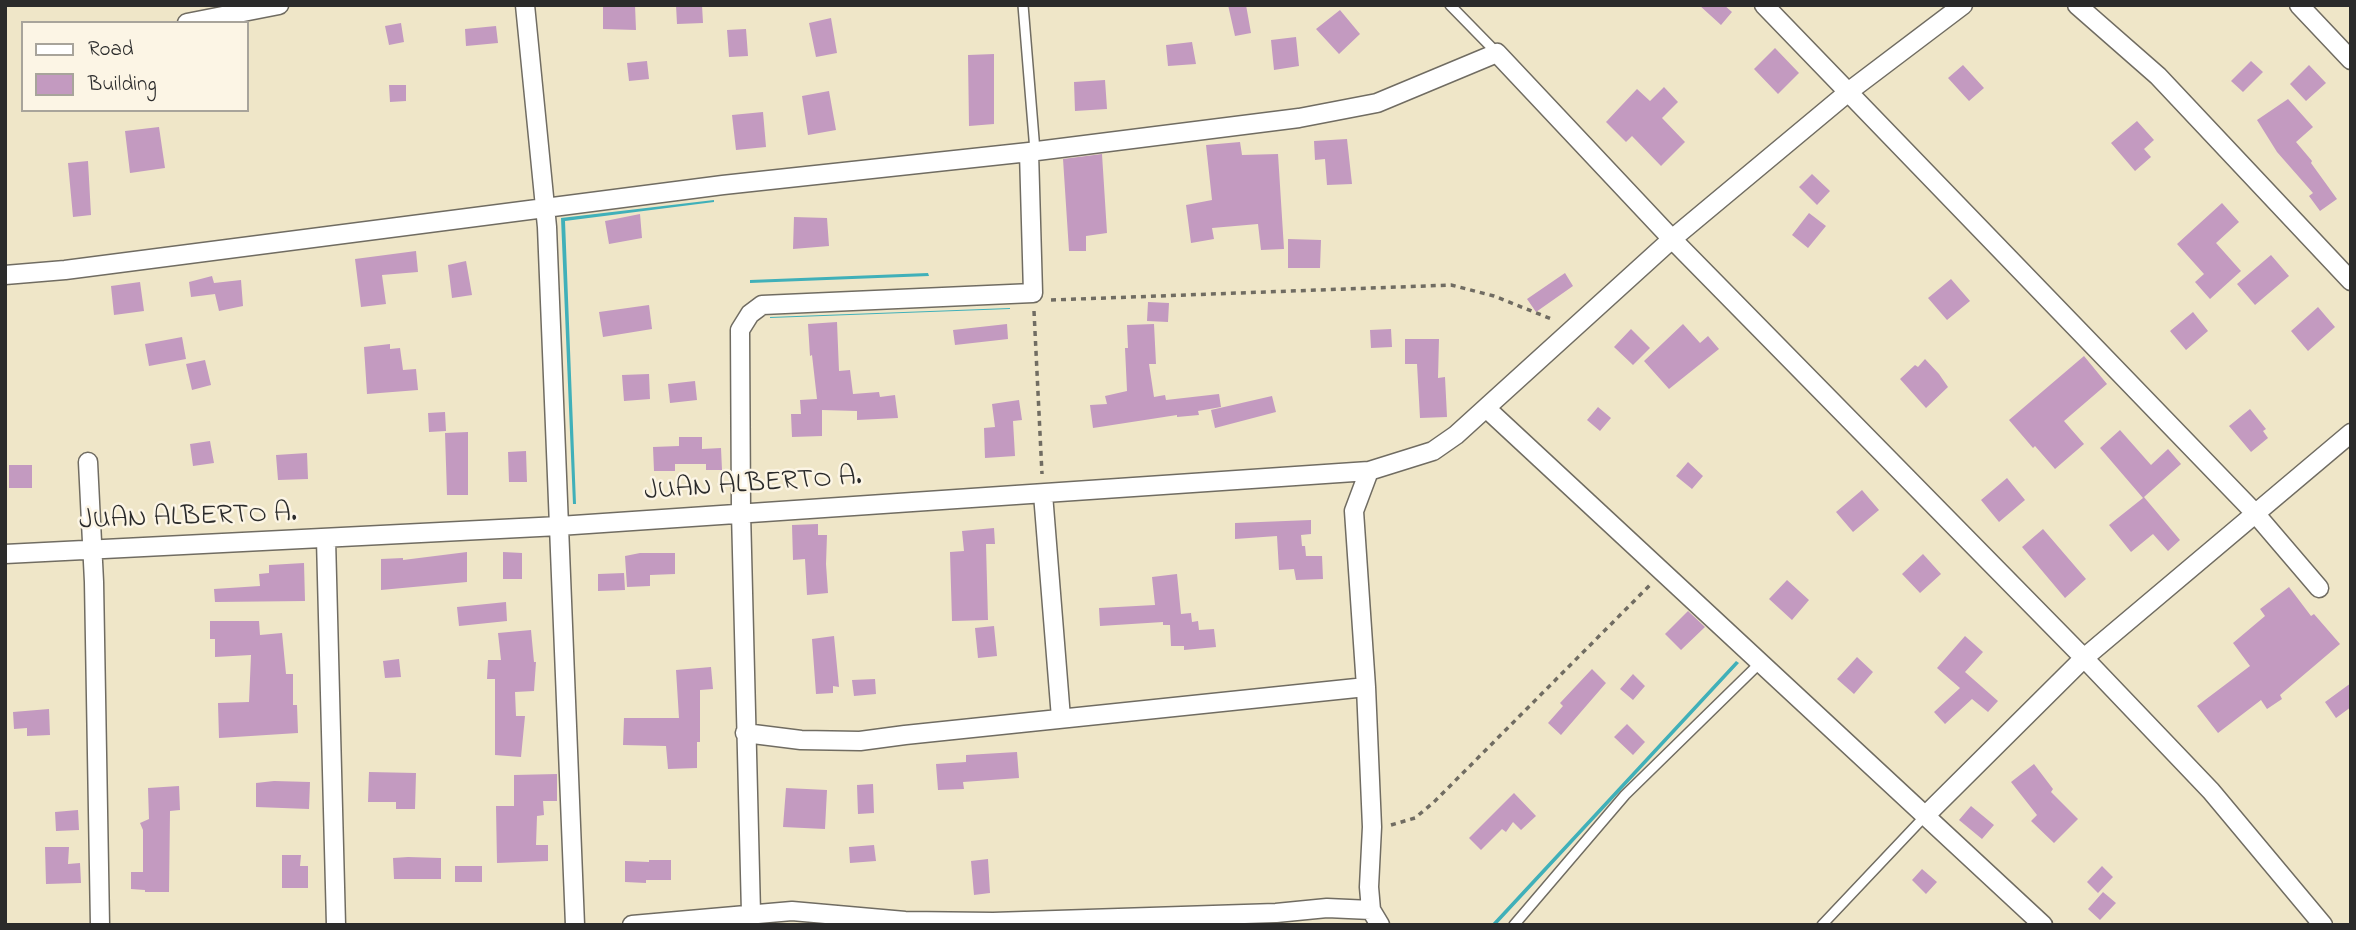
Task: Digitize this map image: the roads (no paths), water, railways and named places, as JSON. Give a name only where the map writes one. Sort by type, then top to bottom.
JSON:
[{"type":"street","points":[[197,21],[279,5]]},
{"type":"street","points":[[525,5],[544,207],[575,925]]},
{"type":"street","points":[[1764,5],[1847,94],[2255,512],[2319,588]]},
{"type":"street","name":"JUAN ALBERTO A.","points":[[5,554],[559,526],[1369,471],[1433,451],[1456,435],[1672,239],[1847,94],[1963,5]]},
{"type":"street","points":[[2077,5],[2158,76],[2351,281]]},
{"type":"street","points":[[2299,5],[2351,60]]},
{"type":"street","points":[[5,275],[65,270],[723,185],[1299,118],[1377,103],[1497,53],[1672,239],[2211,791],[2323,925]]},
{"type":"street","points":[[751,913],[745,733],[740,330],[762,305],[1033,297],[1032,151]]},
{"type":"street","points":[[1486,408],[2043,925]]},
{"type":"street","points":[[1926,815],[2084,658],[2351,433]]},
{"type":"street","points":[[88,462],[94,582],[100,925]]},
{"type":"street","points":[[632,925],[792,911],[905,921],[993,922],[1276,913],[1327,908],[1375,917],[1369,887],[1372,827],[1354,511],[1369,471]]},
{"type":"street","points":[[1043,494],[1061,719]]},
{"type":"street","points":[[326,539],[336,925]]},
{"type":"street","points":[[745,733],[801,740],[860,741],[1366,687]]},
{"type":"lane","points":[[1023,5],[1032,151]]},
{"type":"lane","points":[[1450,5],[1497,53]]},
{"type":"lane","points":[[1514,925],[1625,795],[1761,662]]},
{"type":"lane","points":[[1822,925],[1926,815]]},
{"type":"water","points":[[714,200],[565,221],[576,504],[573,504],[561,218]]},
{"type":"water","points":[[928,273],[929,276],[750,283],[750,280]]},
{"type":"water","points":[[1010,309],[770,318],[770,317]]},
{"type":"water","points":[[1736,661],[1739,663],[1496,925],[1491,925]]}]
